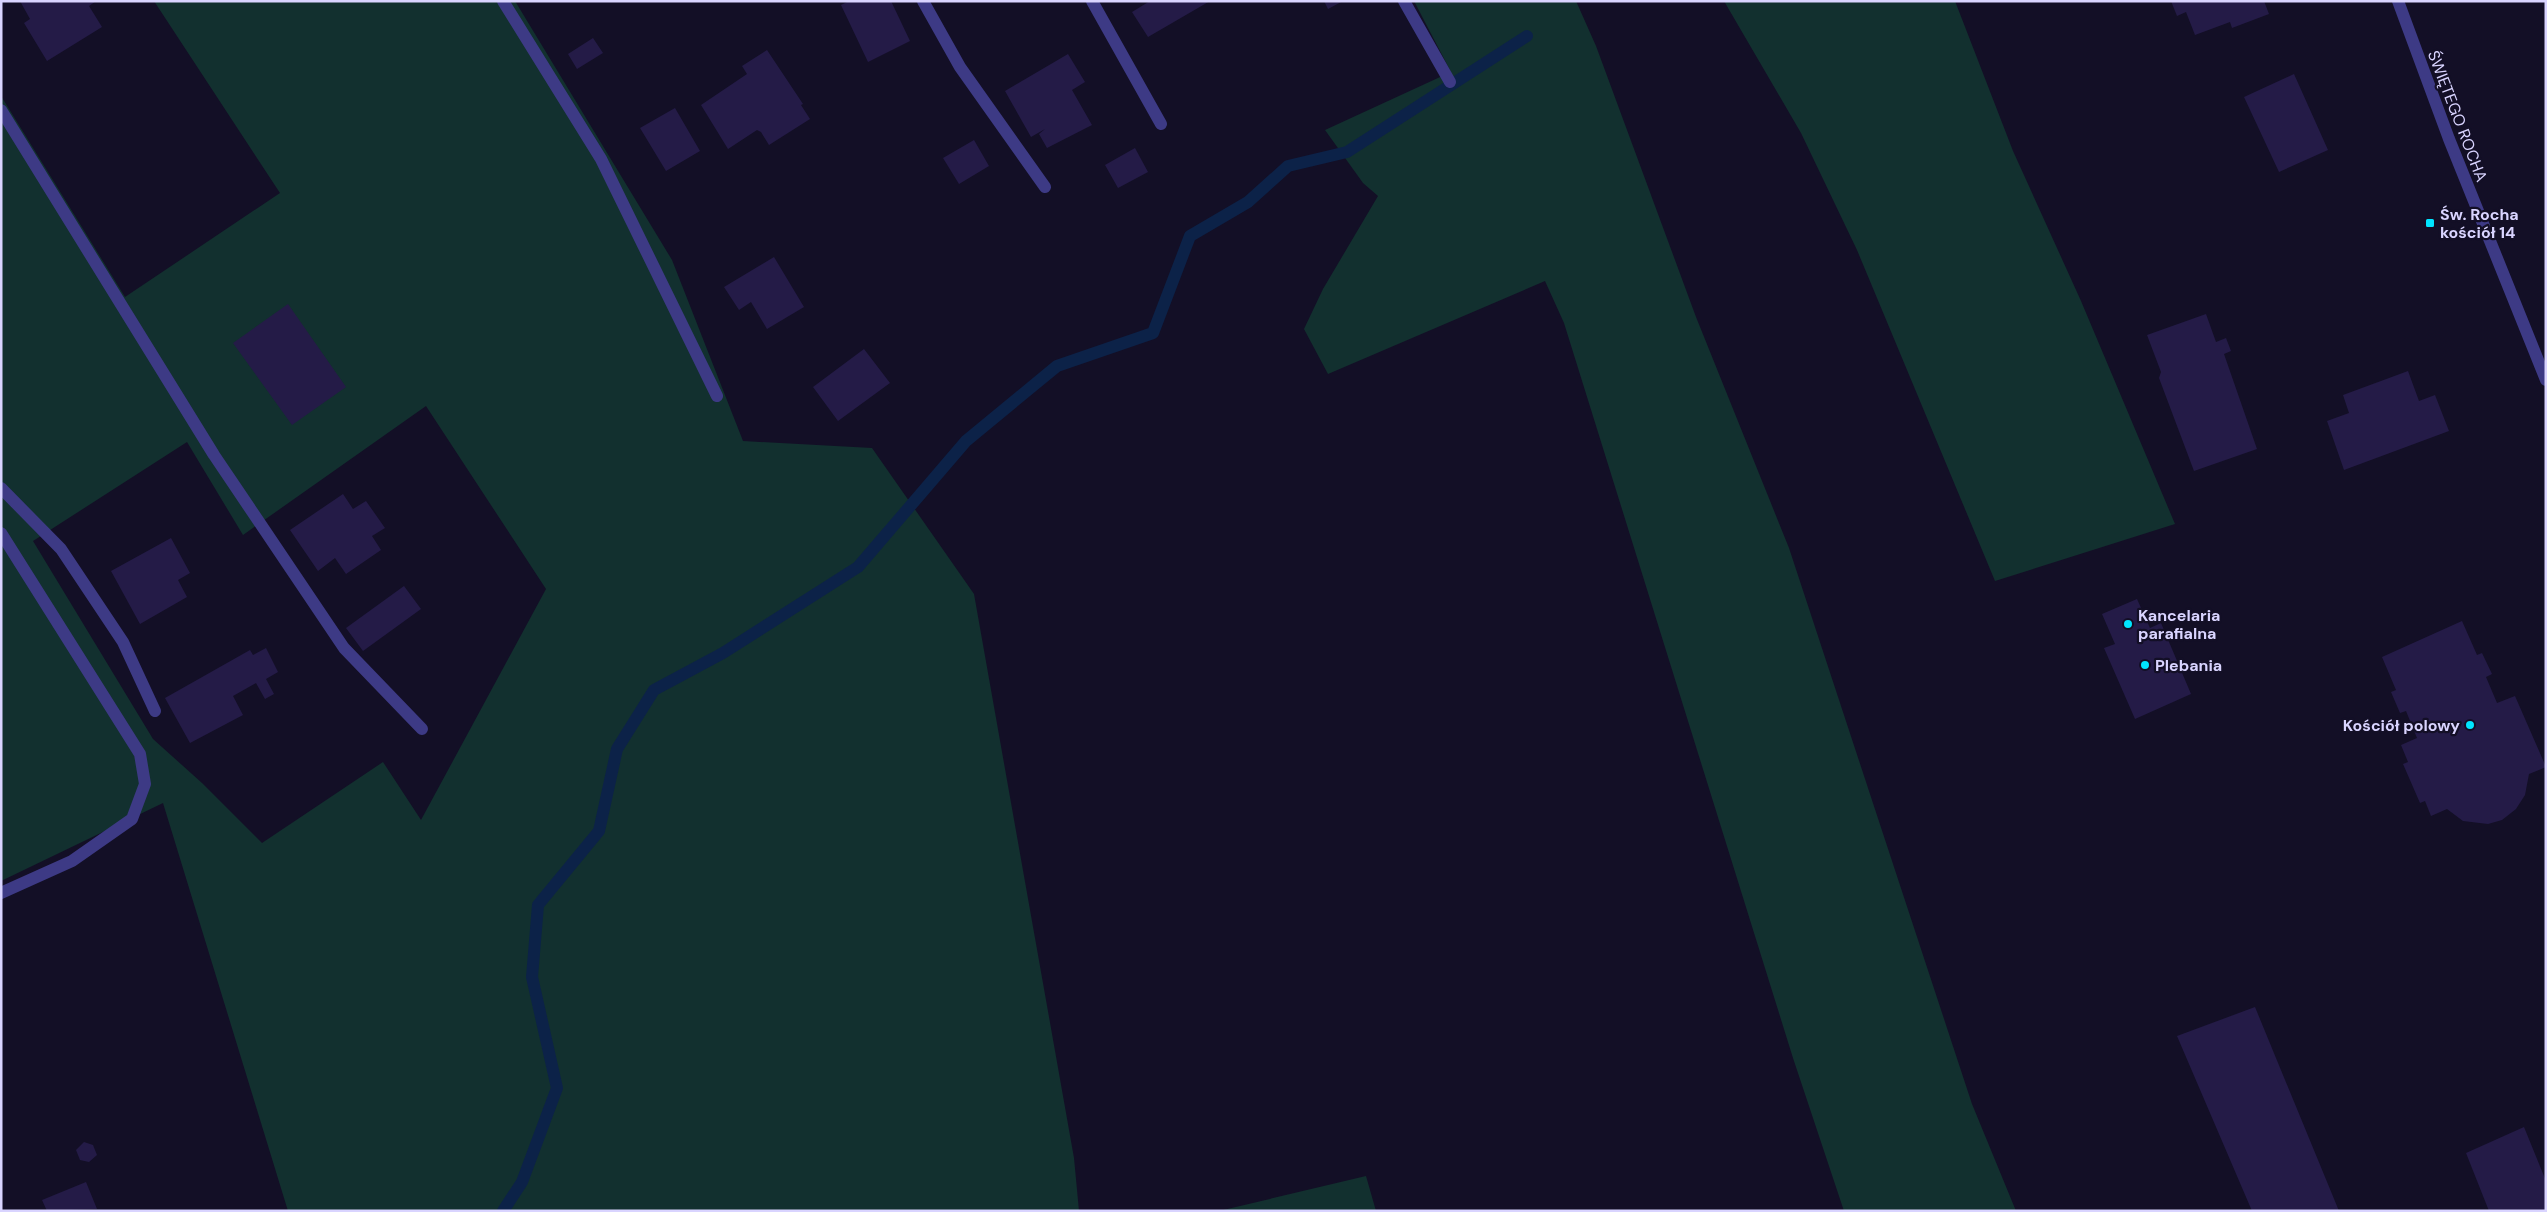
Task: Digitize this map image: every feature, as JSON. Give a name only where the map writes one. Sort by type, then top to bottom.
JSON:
[{"type":"street","points":[[503,1],[601,159],[717,396]]},
{"type":"street","points":[[923,1],[960,67],[1045,187]]},
{"type":"street","points":[[1092,1],[1161,124]]},
{"type":"street","points":[[1404,1],[1450,82]]},
{"type":"street","name":"ŚWIĘTEGO ROCHA","points":[[2398,1],[2448,139],[2546,380]]},
{"type":"street","points":[[1,110],[214,455],[344,648],[422,729]]},
{"type":"street","points":[[1,488],[60,549],[124,642],[155,711]]},
{"type":"street","points":[[1,533],[140,754],[145,784],[132,819],[72,861],[1,893]]},
{"type":"green space","points":[[154,1],[515,1],[672,260],[743,441],[872,448],[974,594],[1074,1158],[1079,1211],[288,1211],[163,803],[1,881],[1,96],[125,297],[280,193]],"holes":[[[426,406],[546,589],[421,820],[383,762],[262,843],[202,783],[153,739],[33,541],[187,442],[243,535]]]},
{"type":"green space","points":[[1414,1],[1576,1],[1596,46],[1696,317],[1789,548],[1972,1104],[2016,1211],[1844,1211],[1793,1058],[1564,323],[1545,281],[1328,374],[1304,329],[1323,289],[1378,196],[1363,183],[1325,130],[1451,72]]},
{"type":"green space","points":[[1724,1],[1955,1],[2013,151],[2081,301],[2175,524],[1995,581],[1857,250],[1801,133]]},
{"type":"green space","points":[[1366,1176],[1376,1211],[1219,1211]]},
{"type":"building","points":[[20,1],[96,1],[89,6],[102,27],[47,61],[24,23],[30,19]]},
{"type":"building","points":[[849,1],[891,1],[910,41],[868,62],[841,5]]},
{"type":"building","points":[[1150,1],[1210,1],[1148,37],[1132,12]]},
{"type":"building","points":[[1324,1],[1343,1],[1328,9]]},
{"type":"building","points":[[2171,1],[2264,1],[2269,14],[2232,28],[2230,22],[2195,35],[2186,12],[2177,16]]},
{"type":"building","points":[[593,38],[603,53],[577,69],[568,54]]},
{"type":"building","points":[[767,50],[803,104],[801,105],[810,119],[769,145],[761,132],[757,130],[728,149],[701,105],[747,74],[742,66]]},
{"type":"building","points":[[1068,54],[1085,82],[1072,90],[1092,125],[1047,148],[1039,134],[1045,129],[1031,137],[1005,91]]},
{"type":"building","points":[[2294,74],[2328,150],[2279,172],[2244,97]]},
{"type":"building","points":[[675,108],[700,151],[666,171],[640,128]]},
{"type":"building","points":[[974,140],[989,166],[959,184],[943,158]]},
{"type":"building","points":[[1135,148],[1148,172],[1118,188],[1105,165]]},
{"type":"building","points":[[774,257],[804,307],[767,329],[751,302],[739,310],[724,287]]},
{"type":"building","points":[[288,304],[346,387],[292,425],[233,343]]},
{"type":"building","points":[[2206,314],[2216,342],[2226,338],[2231,351],[2224,354],[2257,449],[2194,471],[2159,378],[2161,372],[2147,335]]},
{"type":"building","points":[[864,349],[890,383],[838,421],[813,387]]},
{"type":"building","points":[[2408,371],[2419,401],[2435,395],[2449,431],[2344,470],[2327,421],[2349,413],[2343,395]]},
{"type":"building","points":[[343,494],[353,509],[366,501],[385,528],[372,536],[381,550],[346,574],[335,558],[318,571],[290,530]]},
{"type":"building","points":[[171,538],[190,573],[178,580],[187,597],[140,624],[111,571]]},
{"type":"building","points":[[404,586],[421,609],[363,651],[346,628]]},
{"type":"building","name":"Plebania","points":[[2137,599],[2150,628],[2161,623],[2191,694],[2135,719],[2104,648],[2115,644],[2102,614]]},
{"type":"building","name":"Kościół polowy","points":[[2462,621],[2477,655],[2482,653],[2492,674],[2486,677],[2497,703],[2515,696],[2546,767],[2529,774],[2525,795],[2516,809],[2502,820],[2488,824],[2463,821],[2447,809],[2431,816],[2425,801],[2420,803],[2403,764],[2408,762],[2401,745],[2417,738],[2406,711],[2400,713],[2391,692],[2396,690],[2382,657]]},
{"type":"building","points":[[266,648],[278,672],[266,679],[274,694],[265,699],[256,683],[233,696],[243,715],[190,743],[165,698],[250,650],[253,655]]},
{"type":"building","points":[[2255,1007],[2339,1211],[2252,1211],[2177,1036]]},
{"type":"building","points":[[2524,1127],[2546,1181],[2546,1211],[2489,1211],[2466,1153]]},
{"type":"building","points":[[84,1142],[93,1145],[97,1155],[89,1162],[80,1160],[76,1150]]},
{"type":"building","points":[[86,1182],[97,1209],[47,1211],[42,1200]]},
{"type":"waterway","points":[[503,1211],[522,1182],[557,1088],[532,977],[538,905],[599,831],[617,749],[654,690],[723,653],[858,567],[966,441],[1057,366],[1153,333],[1190,236],[1248,202],[1288,166],[1347,152],[1527,36]]},
{"type":"place","name":"Św. Rocha kościół 14","points":[[2430,223]]},
{"type":"place","name":"Kancelaria parafialna","points":[[2128,624]]},
{"type":"place","name":"Plebania","points":[[2145,665]]},
{"type":"place","name":"Kościół polowy","points":[[2470,725]]}]
